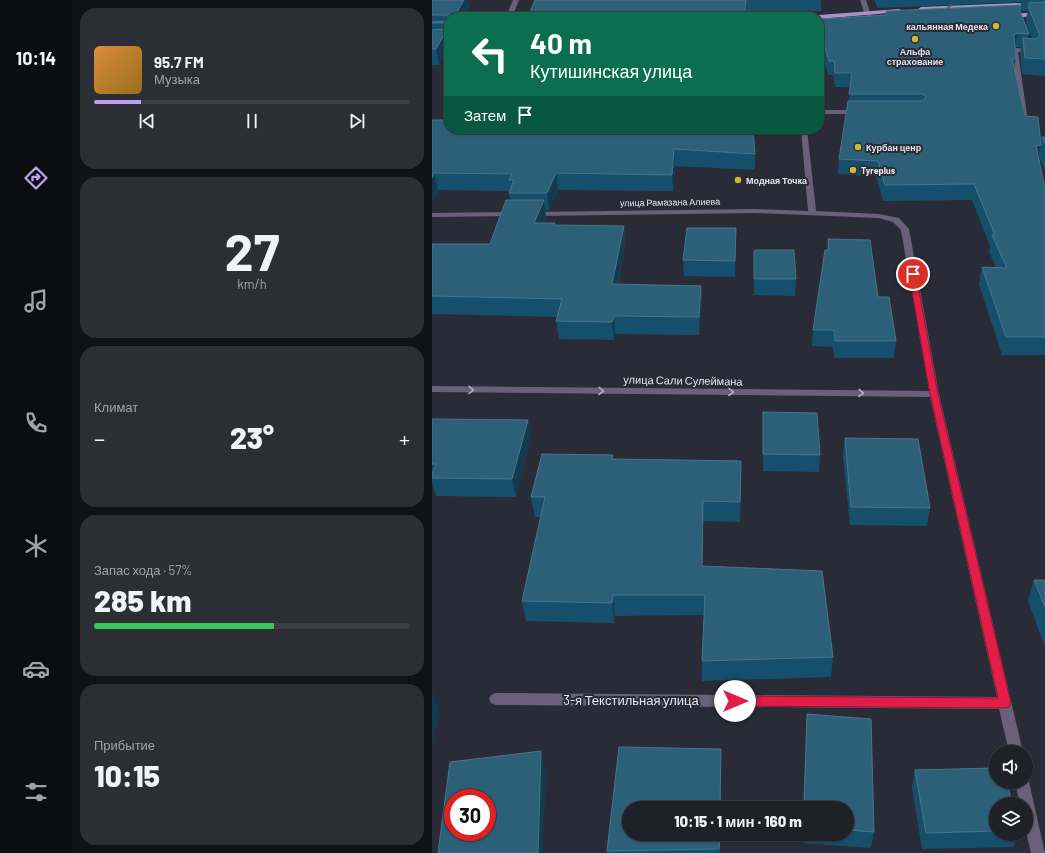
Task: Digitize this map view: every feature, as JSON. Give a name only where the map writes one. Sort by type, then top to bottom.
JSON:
[{"type":"main road","points":[[915,10],[1045,4]]},
{"type":"main road","points":[[824,16],[907,10]]},
{"type":"main road","points":[[999,16],[1045,14]]},
{"type":"main road","points":[[866,22],[882,21]]},
{"type":"street","points":[[511,12],[516,0]]},
{"type":"street","points":[[863,0],[867,12],[874,22]]},
{"type":"street","points":[[1011,5],[1022,15],[1022,24]]},
{"type":"street","points":[[1024,121],[1015,50],[1033,51],[1030,44]]},
{"type":"street","points":[[824,112],[866,112]]},
{"type":"street","points":[[804,134],[812,213]]},
{"type":"street","name":"улица Рамазана Алиева","points":[[432,215],[755,211],[879,216],[896,220],[905,229],[934,394]]},
{"type":"street","name":"улица Сали Сулеймана","points":[[432,389],[934,394]]},
{"type":"street","points":[[934,394],[1014,745]]},
{"type":"street","name":"3-я Текстильная улица","points":[[496,699],[1005,703]]},
{"type":"street","points":[[1024,789],[1038,853]]},
{"type":"building","points":[[432,0],[464,0],[457,12],[444,12],[444,15],[432,15]]},
{"type":"building","points":[[535,0],[746,0],[745,12],[530,12]]},
{"type":"building","points":[[1045,2],[1045,59],[1025,58],[1023,38],[1036,39],[1040,36],[1029,8],[1029,3]]},
{"type":"building","points":[[1020,5],[1020,11],[1029,34],[1018,33],[1014,35],[1016,59],[1012,59],[1025,116],[1038,117],[1041,145],[1036,146],[1045,188],[1045,337],[1006,337],[982,267],[1007,268],[992,235],[995,235],[974,184],[885,185],[878,161],[839,159],[848,101],[922,101],[926,98],[926,96],[922,94],[849,94],[852,73],[835,73],[834,61],[829,61],[824,44],[824,19],[887,15],[886,11]]},
{"type":"building","points":[[444,21],[444,23],[432,23]]},
{"type":"building","points":[[444,29],[444,35],[436,49],[432,49],[432,30]]},
{"type":"building","points":[[432,120],[444,120],[444,134],[753,134],[755,154],[674,149],[672,175],[556,173],[547,193],[509,193],[514,180],[509,180],[512,174],[434,173],[432,178]]},
{"type":"building","points":[[1042,137],[1045,137],[1045,144]]},
{"type":"building","points":[[506,200],[544,200],[534,223],[555,223],[554,225],[624,226],[612,284],[701,286],[699,317],[614,316],[612,322],[556,321],[562,299],[432,296],[432,244],[490,244]]},
{"type":"building","points":[[687,228],[736,228],[735,261],[683,260]]},
{"type":"building","points":[[828,239],[870,240],[878,297],[889,297],[896,341],[835,341],[834,330],[813,330],[825,250],[829,250]]},
{"type":"building","points":[[754,250],[794,250],[796,279],[754,279]]},
{"type":"building","points":[[763,412],[817,413],[820,455],[763,454]]},
{"type":"building","points":[[432,419],[528,420],[512,479],[432,478],[436,464],[432,464]]},
{"type":"building","points":[[845,438],[918,439],[930,508],[851,507]]},
{"type":"building","points":[[542,454],[613,455],[612,459],[741,461],[740,502],[703,501],[702,566],[822,571],[833,657],[702,661],[705,595],[613,595],[612,603],[522,601],[545,497],[531,497]]},
{"type":"building","points":[[1034,580],[1045,580],[1045,607]]},
{"type":"building","points":[[807,714],[871,719],[874,832],[854,831],[854,801],[804,801]]},
{"type":"building","points":[[619,747],[721,749],[720,801],[622,801],[622,841],[720,841],[719,849],[607,851]]},
{"type":"building","points":[[541,751],[538,853],[438,853],[444,808],[444,841],[496,841],[496,789],[446,789],[450,762]]},
{"type":"building","points":[[989,768],[989,789],[1009,789],[1010,797],[989,797],[989,831],[926,833],[915,770]]},
{"type":"place","name":"кальянная Медека","points":[[996,26]]},
{"type":"place","name":"Альфа страхование","points":[[915,39]]},
{"type":"place","name":"Курбан ценр","points":[[858,147]]},
{"type":"place","name":"Tyreplus","points":[[853,170]]},
{"type":"place","name":"Модная Точка","points":[[738,180]]},
{"type":"route","points":[[735,701],[1005,703],[934,394],[913,274]]}]
